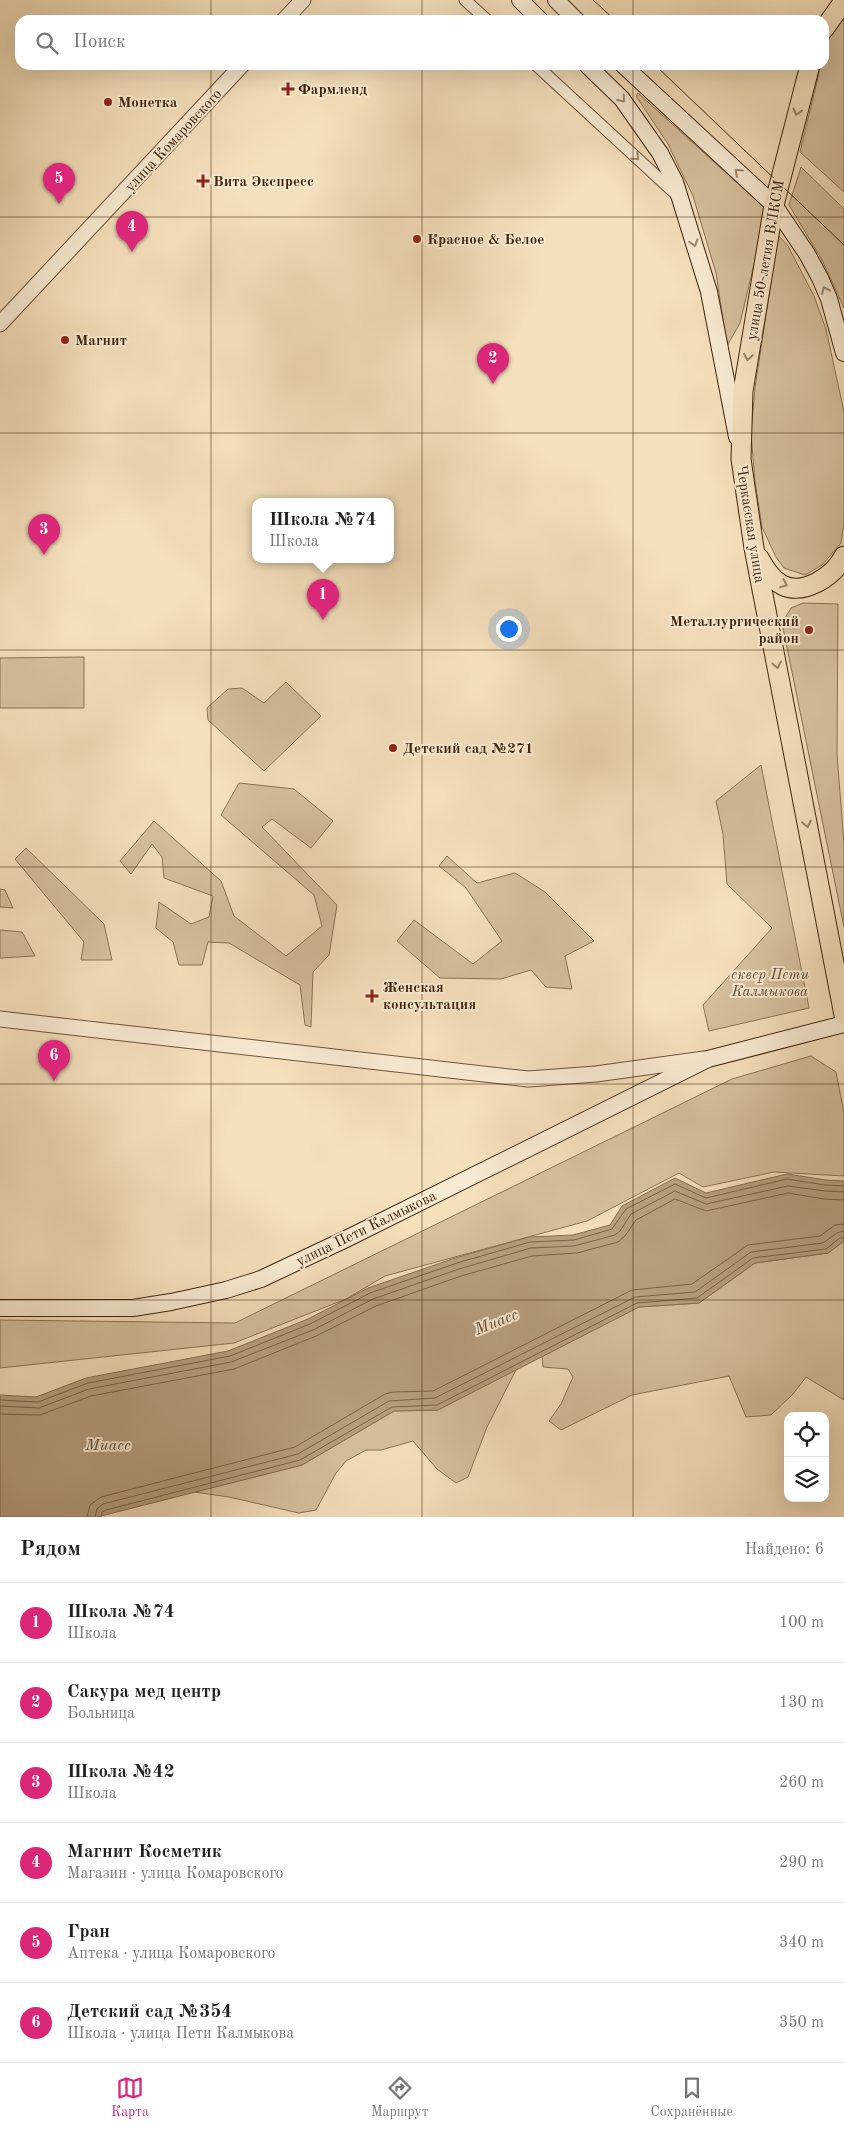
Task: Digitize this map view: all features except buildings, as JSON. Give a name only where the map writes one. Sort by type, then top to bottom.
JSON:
[{"type":"main road","points":[[520,0],[535,15]]},
{"type":"main road","points":[[556,0],[571,15]]},
{"type":"main road","points":[[829,22],[844,0]]},
{"type":"main road","name":"Черкасская улица","points":[[592,70],[622,98],[660,153],[681,198],[709,292],[741,459],[754,548],[844,1015]]},
{"type":"main road","points":[[628,70],[774,205],[807,254],[820,278],[829,300],[844,353]]},
{"type":"main road","name":"улица 50-летия ВЛКСМ","points":[[741,459],[743,391],[774,205],[809,70]]},
{"type":"main road","points":[[754,548],[771,577],[783,585],[796,588],[813,584],[826,577],[840,564],[844,556]]},
{"type":"main road","points":[[840,994],[844,974]]},
{"type":"main road","name":"улица Пети Калмыкова","points":[[0,1308],[133,1308],[226,1290],[261,1279],[346,1239],[708,1059],[844,1024]]},
{"type":"street","points":[[289,15],[303,0]]},
{"type":"street","points":[[465,0],[482,15]]},
{"type":"street","name":"улица Комаровского","points":[[0,324],[237,70]]},
{"type":"street","points":[[541,70],[681,198]]},
{"type":"street","name":"улица Пети Калмыкова","points":[[0,1019],[528,1079],[596,1074],[708,1059]]},
{"type":"green space","points":[[844,14],[844,192],[800,152],[820,70],[829,70],[829,39]]},
{"type":"green space","points":[[638,93],[767,210],[740,323],[727,346],[716,273],[693,196],[668,144],[636,96]]},
{"type":"green space","points":[[801,167],[844,209],[844,308],[822,260],[789,205]]},
{"type":"green space","points":[[778,235],[788,246],[814,296],[826,329],[844,412],[844,522],[841,543],[822,565],[805,575],[784,568],[776,557],[762,527],[755,482],[751,433],[755,388]]},
{"type":"green space","points":[[803,603],[838,604],[837,754],[844,844],[844,927],[782,623],[791,608]]},
{"type":"green space","points":[[84,657],[84,708],[0,708],[0,658]]},
{"type":"green space","points":[[286,682],[321,716],[264,771],[208,720],[207,708],[228,689],[242,688],[264,703]]},
{"type":"green space","name":"сквер Пети Калмыкова","points":[[761,765],[809,1008],[709,1031],[703,1005],[772,928],[727,884],[723,834],[716,801]]},
{"type":"green space","points":[[239,783],[294,789],[333,821],[311,848],[272,819],[262,827],[337,905],[329,955],[313,972],[311,1027],[305,1025],[300,985],[229,943],[208,942],[202,965],[179,965],[173,942],[156,928],[159,902],[191,924],[209,917],[213,896],[164,878],[162,857],[152,844],[131,874],[120,861],[154,821],[221,881],[234,916],[286,956],[322,926],[314,895],[221,815]]},
{"type":"green space","points":[[26,848],[104,924],[112,960],[81,960],[84,942],[15,859]]},
{"type":"green space","points":[[447,856],[477,883],[515,873],[545,892],[594,941],[565,956],[572,989],[546,987],[531,970],[501,979],[440,978],[397,941],[414,920],[473,964],[502,941],[466,888],[439,866]]},
{"type":"green space","points":[[0,889],[5,890],[13,908],[0,907]]},
{"type":"green space","points":[[0,930],[22,932],[35,956],[0,958]]},
{"type":"green space","points":[[811,1056],[836,1072],[844,1113],[844,1176],[774,1172],[703,1187],[679,1173],[587,1221],[385,1276],[346,1299],[234,1343],[0,1368],[0,1320],[235,1323],[732,1079]]},
{"type":"green space","points":[[844,1241],[844,1400],[806,1377],[793,1394],[771,1415],[746,1417],[729,1376],[632,1395],[561,1430],[549,1421],[561,1404],[573,1377],[568,1369],[543,1367],[542,1356],[639,1307],[699,1303],[755,1263],[828,1253]]},
{"type":"green space","points":[[517,1368],[487,1427],[468,1477],[456,1483],[437,1469],[413,1441],[381,1450],[366,1450],[346,1461],[336,1473],[316,1510],[299,1513],[229,1497],[194,1492],[302,1465],[394,1411],[438,1410]]},
{"type":"water","name":"Миасс","points":[[787,1174],[844,1181],[844,1241],[828,1253],[755,1263],[699,1303],[639,1307],[438,1410],[394,1411],[302,1465],[97,1517],[0,1517],[0,1395],[36,1397],[86,1378],[228,1351],[308,1319],[368,1288],[455,1258],[529,1237],[573,1235],[610,1225],[622,1206],[675,1178],[706,1193]]},
{"type":"tram line","points":[[593,0],[610,15]]},
{"type":"tram line","points":[[660,70],[844,245]]},
{"type":"place","name":"Фармленд","points":[[288,89]]},
{"type":"place","name":"Монетка","points":[[108,102]]},
{"type":"place","name":"Вита Экспресс","points":[[203,181]]},
{"type":"place","name":"Гран","points":[[59,204]]},
{"type":"place","name":"Красное & Белое","points":[[417,239]]},
{"type":"place","name":"Магнит Косметик","points":[[132,252]]},
{"type":"place","name":"Магнит","points":[[65,340]]},
{"type":"place","name":"Сакура мед центр","points":[[493,384]]},
{"type":"place","name":"Школа №42","points":[[44,555]]},
{"type":"place","name":"Школа №74","points":[[323,620]]},
{"type":"place","name":"Металлургический район","points":[[809,630]]},
{"type":"place","name":"Детский сад №271","points":[[393,748]]},
{"type":"place","name":"Женская консультация","points":[[372,996]]},
{"type":"place","name":"Детский сад №354","points":[[54,1081]]}]
